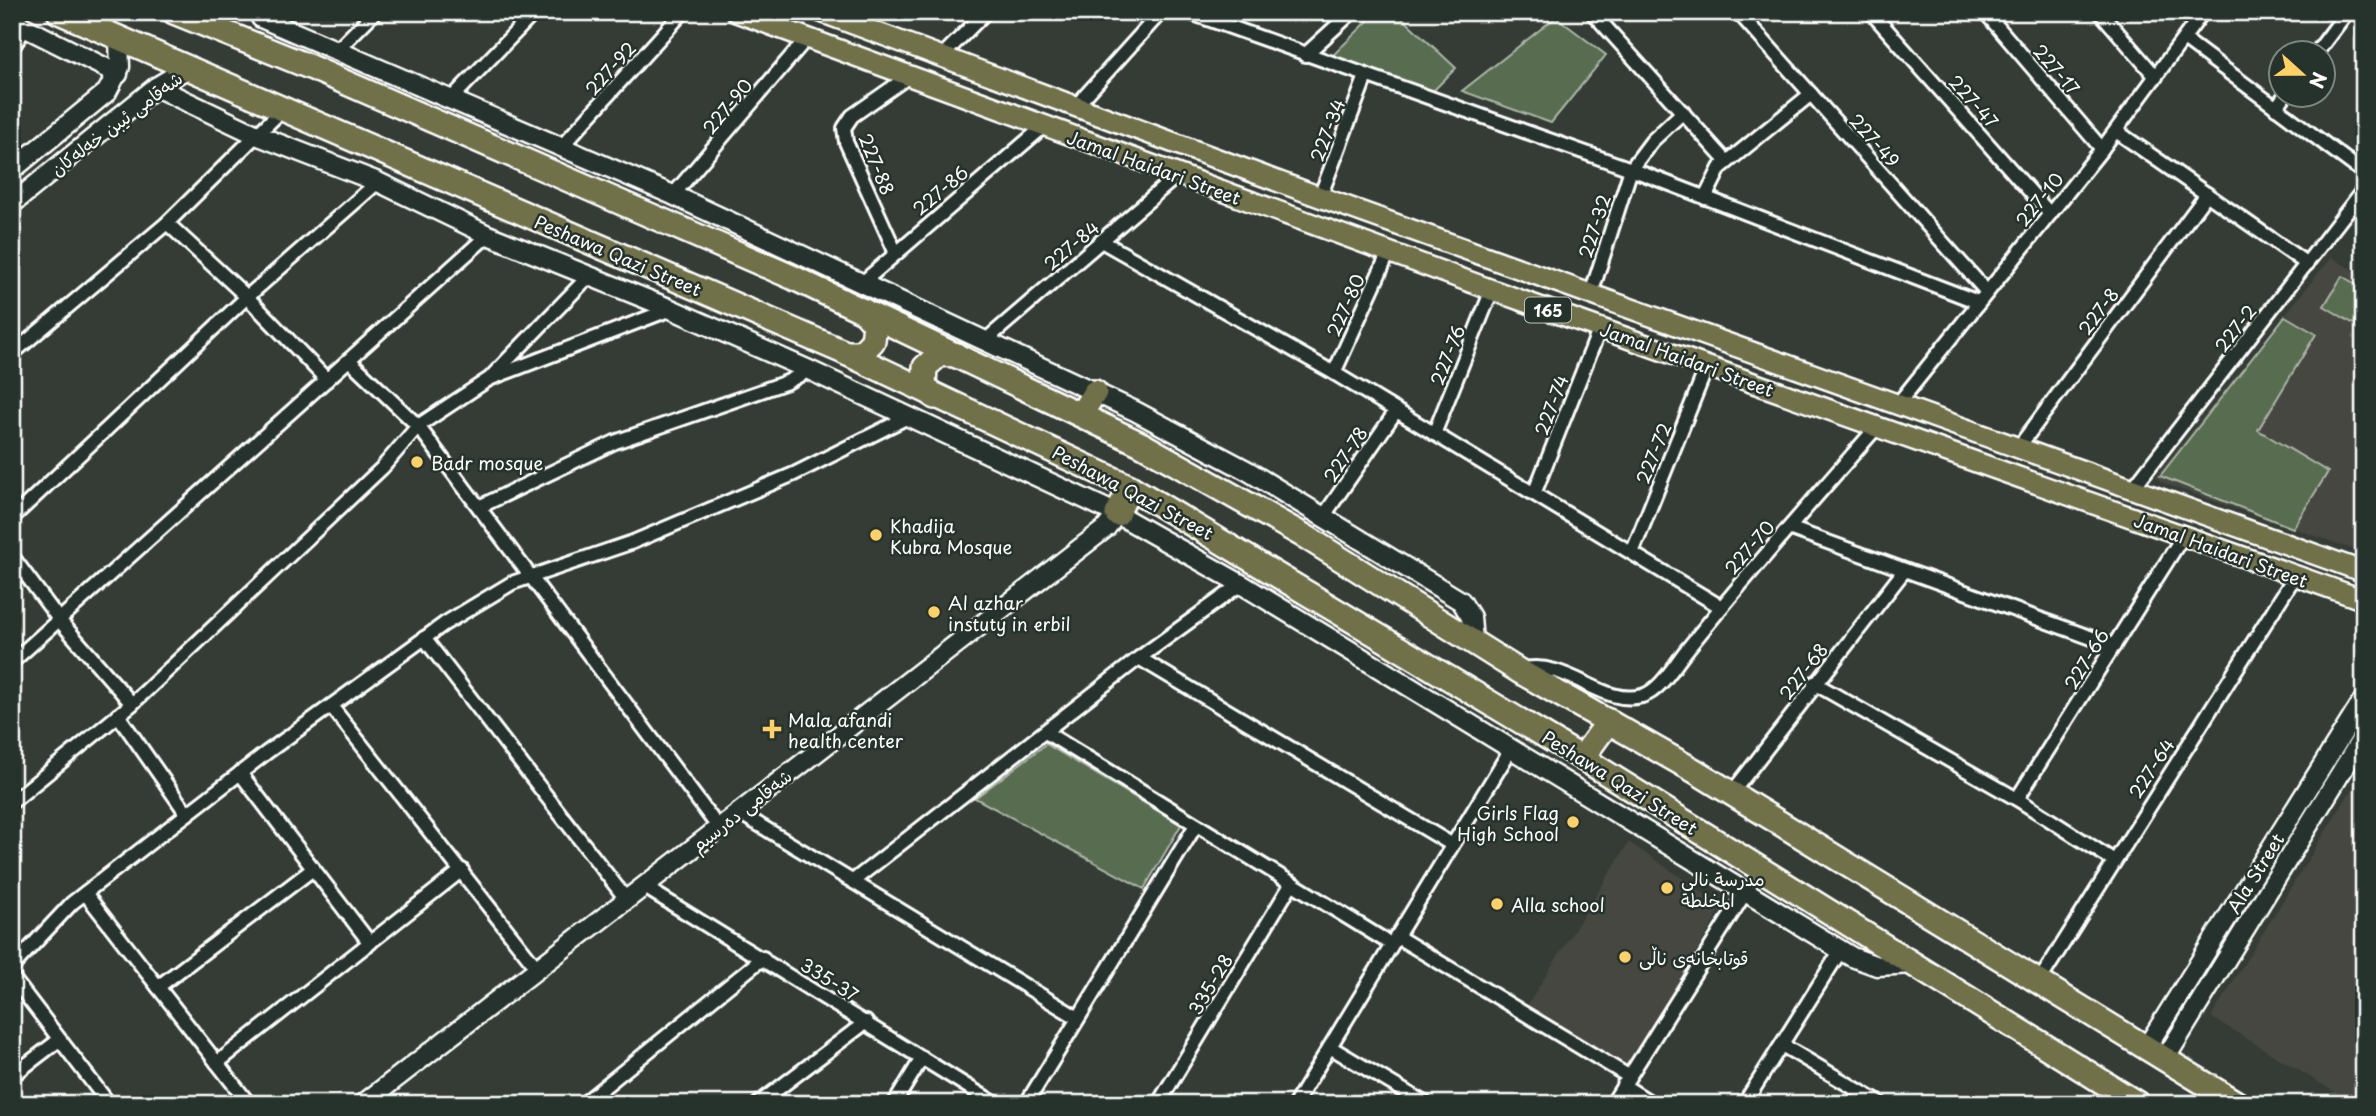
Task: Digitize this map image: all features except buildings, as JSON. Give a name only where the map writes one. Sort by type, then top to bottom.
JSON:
[{"type":"highway","name":"Peshawa Qazi Street","points":[[58,12],[281,111],[846,353],[934,397],[1028,437],[1130,487],[1582,758],[1913,964],[2124,1100]]},
{"type":"highway","points":[[174,12],[201,17],[864,311],[1081,414],[1202,478],[1306,537],[1519,671],[1609,721],[2040,980],[2238,1104]]},
{"type":"highway","points":[[846,353],[861,353],[873,341],[874,324],[864,311]]},
{"type":"highway","points":[[934,397],[924,386],[925,367],[936,355],[956,355]]},
{"type":"highway","points":[[1081,414],[1095,392]]},
{"type":"highway","points":[[1117,514],[1130,487]]},
{"type":"highway","points":[[1582,758],[1609,721]]},
{"type":"main road","name":"Jamal Haidari Street","points":[[736,12],[1492,290],[2364,600]]},
{"type":"main road","name":"Jamal Haidari Street","points":[[821,12],[1320,197],[2364,572]]},
{"type":"main road","points":[[901,73],[904,42]]},
{"type":"main road","points":[[1655,348],[1665,321]]},
{"type":"street","points":[[337,50],[375,12]]},
{"type":"street","points":[[451,99],[536,12]]},
{"type":"street","name":"227-92","points":[[562,146],[683,12]]},
{"type":"street","points":[[941,57],[986,12]]},
{"type":"street","points":[[1076,106],[1161,12]]},
{"type":"street","points":[[1188,12],[1982,296]]},
{"type":"street","points":[[1306,54],[1352,12]]},
{"type":"street","points":[[1592,12],[1727,162]]},
{"type":"street","name":"227-49","points":[[1738,12],[1982,296]]},
{"type":"street","name":"227-47","points":[[1871,12],[2050,214]]},
{"type":"street","name":"227-17","points":[[1985,12],[2102,149]]},
{"type":"street","points":[[2100,12],[2156,77]]},
{"type":"street","name":"227-10","points":[[1897,405],[2102,149],[2203,12]]},
{"type":"street","points":[[2328,38],[2347,12]]},
{"type":"street","points":[[261,15],[673,195],[986,340],[1189,438],[1461,601],[1471,617],[1473,642]]},
{"type":"street","points":[[261,15],[284,44],[310,67]]},
{"type":"street","points":[[12,48],[19,24],[118,74],[121,59],[118,40]]},
{"type":"street","name":"227-90","points":[[673,195],[806,38]]},
{"type":"street","points":[[2184,39],[2268,102]]},
{"type":"street","name":"شەقامی ئیبن خەلەکان","points":[[12,204],[156,87],[188,68]]},
{"type":"street","name":"227-88","points":[[895,251],[846,142],[844,128],[852,116],[901,73]]},
{"type":"street","name":"شەقامی ئیبن خەلەکان","points":[[12,170],[107,92],[118,74]]},
{"type":"street","name":"227-34","points":[[1320,197],[1366,76]]},
{"type":"street","points":[[156,87],[259,135],[378,182],[488,235],[671,309],[809,370],[1117,514],[1241,584],[1841,950],[1877,966],[1913,964]]},
{"type":"street","points":[[1705,198],[1720,168],[1811,94]]},
{"type":"street","points":[[2276,108],[2364,173]]},
{"type":"street","points":[[12,354],[167,223],[281,111]]},
{"type":"street","name":"227-32","points":[[1591,294],[1631,169],[1652,141],[1683,112]]},
{"type":"street","name":"227-86","points":[[862,283],[895,251],[1043,127]]},
{"type":"street","points":[[2116,131],[2307,264]]},
{"type":"street","name":"227-84","points":[[986,340],[1178,175]]},
{"type":"street","points":[[12,518],[247,298],[378,182]]},
{"type":"street","name":"227-2","points":[[2133,488],[2364,189]]},
{"type":"street","name":"227-8","points":[[2018,448],[2207,194]]},
{"type":"street","points":[[167,223],[247,298],[327,380]]},
{"type":"street","points":[[12,662],[488,235]]},
{"type":"street","points":[[1103,242],[1334,373],[1721,607]]},
{"type":"street","name":"227-80","points":[[1334,373],[1389,252]]},
{"type":"street","points":[[12,802],[132,704],[382,468],[418,426],[489,379],[589,276]]},
{"type":"street","name":"227-76","points":[[1434,434],[1492,290]]},
{"type":"street","points":[[489,379],[671,309]]},
{"type":"street","name":"227-74","points":[[1534,494],[1600,328]]},
{"type":"street","points":[[348,360],[418,426],[718,827]]},
{"type":"street","name":"227-72","points":[[1632,553],[1707,366]]},
{"type":"street","points":[[479,507],[615,442],[787,382],[809,370]]},
{"type":"street","name":"227-78","points":[[1323,517],[1396,411]]},
{"type":"street","points":[[12,967],[85,893],[240,773],[424,638],[512,583],[633,542],[794,474],[908,417]]},
{"type":"street","name":"227-70","points":[[1519,671],[1537,666],[1550,668],[1627,698],[1651,692],[1876,428]]},
{"type":"street","name":"شەقامی دەرسیم","points":[[363,1104],[1106,528],[1117,514]]},
{"type":"street","points":[[1789,528],[2114,646]]},
{"type":"street","name":"227-66","points":[[2017,799],[2183,536]]},
{"type":"street","points":[[12,556],[60,621],[132,704]]},
{"type":"street","name":"227-68","points":[[1731,794],[1814,683],[1904,571]]},
{"type":"street","name":"227-64","points":[[2040,980],[2113,860],[2295,576]]},
{"type":"street","points":[[853,881],[1047,733],[1139,658],[1241,584]]},
{"type":"street","points":[[424,638],[626,899]]},
{"type":"street","points":[[1139,658],[1451,844]]},
{"type":"street","points":[[1814,683],[2017,799],[2113,860]]},
{"type":"street","name":"Ala Street","points":[[2156,1053],[2364,699]]},
{"type":"street","points":[[331,706],[537,968]]},
{"type":"street","points":[[118,715],[187,814]]},
{"type":"street","points":[[1047,733],[1292,883],[1394,940],[1625,1081],[1653,1104]]},
{"type":"street","name":"Ala Street","points":[[2156,1053],[2364,735]]},
{"type":"street","points":[[1296,1104],[1511,748]]},
{"type":"street","points":[[240,773],[370,943]]},
{"type":"street","points":[[738,812],[1078,1018]]},
{"type":"street","points":[[1026,1104],[1196,825]]},
{"type":"street","points":[[158,987],[313,869]]},
{"type":"street","points":[[217,1063],[462,870]]},
{"type":"street","name":"335-28","points":[[1158,1104],[1292,883]]},
{"type":"street","name":"335-37","points":[[643,886],[996,1104]]},
{"type":"street","points":[[1612,1104],[1745,892]]},
{"type":"street","points":[[85,893],[249,1104]]},
{"type":"street","points":[[1744,1104],[1841,950]]},
{"type":"street","points":[[583,1104],[763,958]]},
{"type":"street","points":[[12,977],[108,1104]]},
{"type":"street","points":[[758,1104],[866,1022]]},
{"type":"street","points":[[12,1076],[60,1040]]},
{"type":"street","points":[[1782,1045],[1881,1104]]},
{"type":"street","points":[[1330,1046],[1426,1104]]},
{"type":"street","points":[[894,1104],[922,1058]]},
{"type":"shaded area","points":[[2331,257],[2364,277],[2364,553],[2173,487],[2161,482],[2156,476]]},
{"type":"shaded area","points":[[2364,769],[2364,1104],[2354,1104],[2211,1017]]},
{"type":"shaded area","name":"قوتابخانەی ناڵی","points":[[1629,842],[1723,906],[1625,1074],[1525,1009]]},
{"type":"green space","points":[[1377,12],[1396,12],[1456,68],[1429,95],[1330,58]]},
{"type":"green space","points":[[1556,17],[1606,55],[1551,123],[1462,91]]},
{"type":"green space","points":[[2342,276],[2364,289],[2364,330],[2324,306]]},
{"type":"green space","points":[[2285,316],[2316,334],[2258,430],[2328,472],[2293,528],[2160,476]]},
{"type":"green space","points":[[1046,744],[1181,825],[1144,889],[975,798]]},
{"type":"place","name":"Badr mosque","points":[[417,462]]},
{"type":"place","name":"Khadija Kubra Mosque","points":[[876,535]]},
{"type":"place","name":"Al azhar instuty in erbil","points":[[934,612]]},
{"type":"place","name":"Mala afandi health center","points":[[772,729]]},
{"type":"place","name":"Girls Flag High School","points":[[1573,822]]},
{"type":"place","name":"مدرسة نالي المخلطة","points":[[1667,888]]},
{"type":"place","name":"Alla school","points":[[1497,904]]},
{"type":"place","name":"قوتابخانەی ناڵی","points":[[1625,957]]}]
